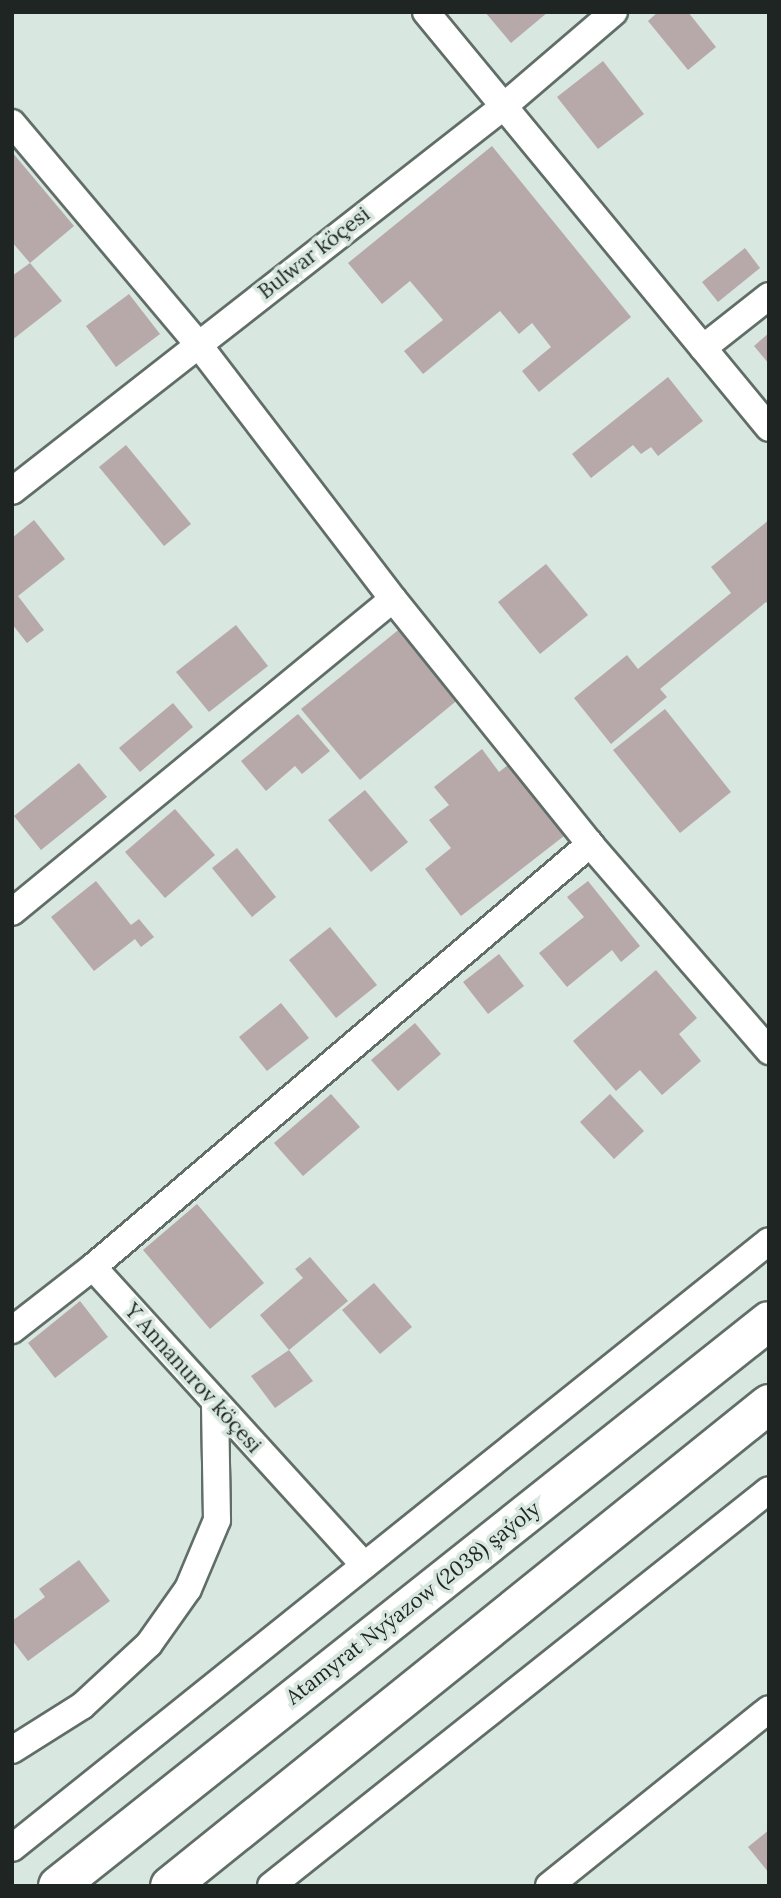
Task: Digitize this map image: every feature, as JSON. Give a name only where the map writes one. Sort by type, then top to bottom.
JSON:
[{"type":"main road","name":"Atamyrat Nyýazow (2038) şaýoly","points":[[58,1886],[769,1321]]},
{"type":"main road","points":[[170,1886],[769,1404]]},
{"type":"street","points":[[426,12],[769,428]]},
{"type":"street","name":"Bulwar köçesi","points":[[12,491],[503,107],[614,12]]},
{"type":"street","points":[[12,123],[198,344],[393,599],[590,844],[769,1051]]},
{"type":"street","points":[[704,348],[769,296]]},
{"type":"street","points":[[12,912],[393,599]]},
{"type":"street","points":[[12,1330],[93,1267],[590,844]]},
{"type":"street","points":[[12,1848],[769,1241]]},
{"type":"street","name":"Y Annanurov köçesi","points":[[93,1267],[364,1564]]},
{"type":"street","points":[[12,1750],[82,1706],[149,1644],[188,1589],[217,1520],[215,1403]]},
{"type":"street","points":[[271,1886],[769,1490]]},
{"type":"street","points":[[549,1886],[769,1709]]},
{"type":"building","points":[[485,12],[548,12],[511,43]]},
{"type":"building","points":[[658,12],[688,12],[716,47],[688,70],[648,21]]},
{"type":"building","points":[[603,61],[644,114],[598,149],[557,97]]},
{"type":"building","points":[[492,146],[631,317],[539,392],[522,371],[551,347],[532,323],[519,334],[500,311],[423,374],[404,351],[443,320],[410,281],[382,304],[348,263]]},
{"type":"building","points":[[12,152],[74,226],[30,263],[12,242]]},
{"type":"building","points":[[745,248],[760,268],[718,302],[702,282]]},
{"type":"building","points":[[30,263],[62,301],[12,340],[12,276]]},
{"type":"building","points":[[129,294],[160,334],[116,367],[86,326]]},
{"type":"building","points":[[769,333],[769,364],[754,346]]},
{"type":"building","points":[[668,377],[703,421],[658,456],[651,447],[641,454],[633,445],[591,478],[572,454]]},
{"type":"building","points":[[126,445],[191,524],[164,546],[99,467]]},
{"type":"building","points":[[34,520],[65,559],[18,596],[44,630],[27,643],[12,624],[12,538]]},
{"type":"building","points":[[769,520],[769,605],[766,602],[660,689],[667,697],[611,744],[574,698],[627,655],[638,669],[731,593],[711,567]]},
{"type":"building","points":[[546,564],[588,615],[540,654],[498,602]]},
{"type":"building","points":[[236,625],[268,666],[209,712],[176,672]]},
{"type":"building","points":[[402,627],[460,698],[360,780],[301,709]]},
{"type":"building","points":[[173,703],[193,727],[140,772],[119,748]]},
{"type":"building","points":[[665,709],[731,792],[680,833],[613,750]]},
{"type":"building","points":[[298,714],[330,751],[302,774],[295,766],[266,791],[241,761]]},
{"type":"building","points":[[482,749],[499,772],[508,765],[564,836],[461,916],[425,869],[451,848],[429,820],[449,805],[434,787]]},
{"type":"building","points":[[79,763],[107,797],[41,850],[14,816]]},
{"type":"building","points":[[365,790],[408,842],[371,872],[328,820]]},
{"type":"building","points":[[175,809],[215,855],[165,898],[125,852]]},
{"type":"building","points":[[237,848],[276,897],[252,917],[212,868]]},
{"type":"building","points":[[96,881],[131,925],[139,919],[154,937],[141,947],[135,939],[94,971],[51,917]]},
{"type":"building","points":[[588,881],[640,946],[621,962],[612,950],[567,987],[539,953],[584,917],[567,897]]},
{"type":"building","points":[[330,927],[377,985],[336,1018],[289,960]]},
{"type":"building","points":[[499,954],[524,986],[488,1014],[463,982]]},
{"type":"building","points":[[656,970],[697,1018],[679,1034],[701,1061],[662,1095],[640,1070],[616,1091],[573,1041]]},
{"type":"building","points":[[281,1003],[309,1038],[267,1071],[239,1037]]},
{"type":"building","points":[[415,1023],[441,1054],[398,1091],[371,1060]]},
{"type":"building","points":[[331,1094],[360,1127],[303,1176],[274,1143]]},
{"type":"building","points":[[610,1094],[644,1131],[614,1159],[580,1122]]},
{"type":"building","points":[[197,1204],[264,1283],[210,1329],[143,1250]]},
{"type":"building","points":[[310,1257],[348,1301],[289,1350],[260,1315],[303,1278],[295,1269]]},
{"type":"building","points":[[374,1283],[412,1327],[380,1354],[342,1310]]},
{"type":"building","points":[[80,1301],[108,1337],[55,1378],[28,1343]]},
{"type":"building","points":[[289,1350],[313,1381],[275,1408],[251,1376]]},
{"type":"building","points":[[79,1560],[110,1601],[28,1661],[12,1640],[12,1621],[45,1597],[39,1589]]},
{"type":"building","points":[[769,1830],[769,1873],[748,1847]]}]
